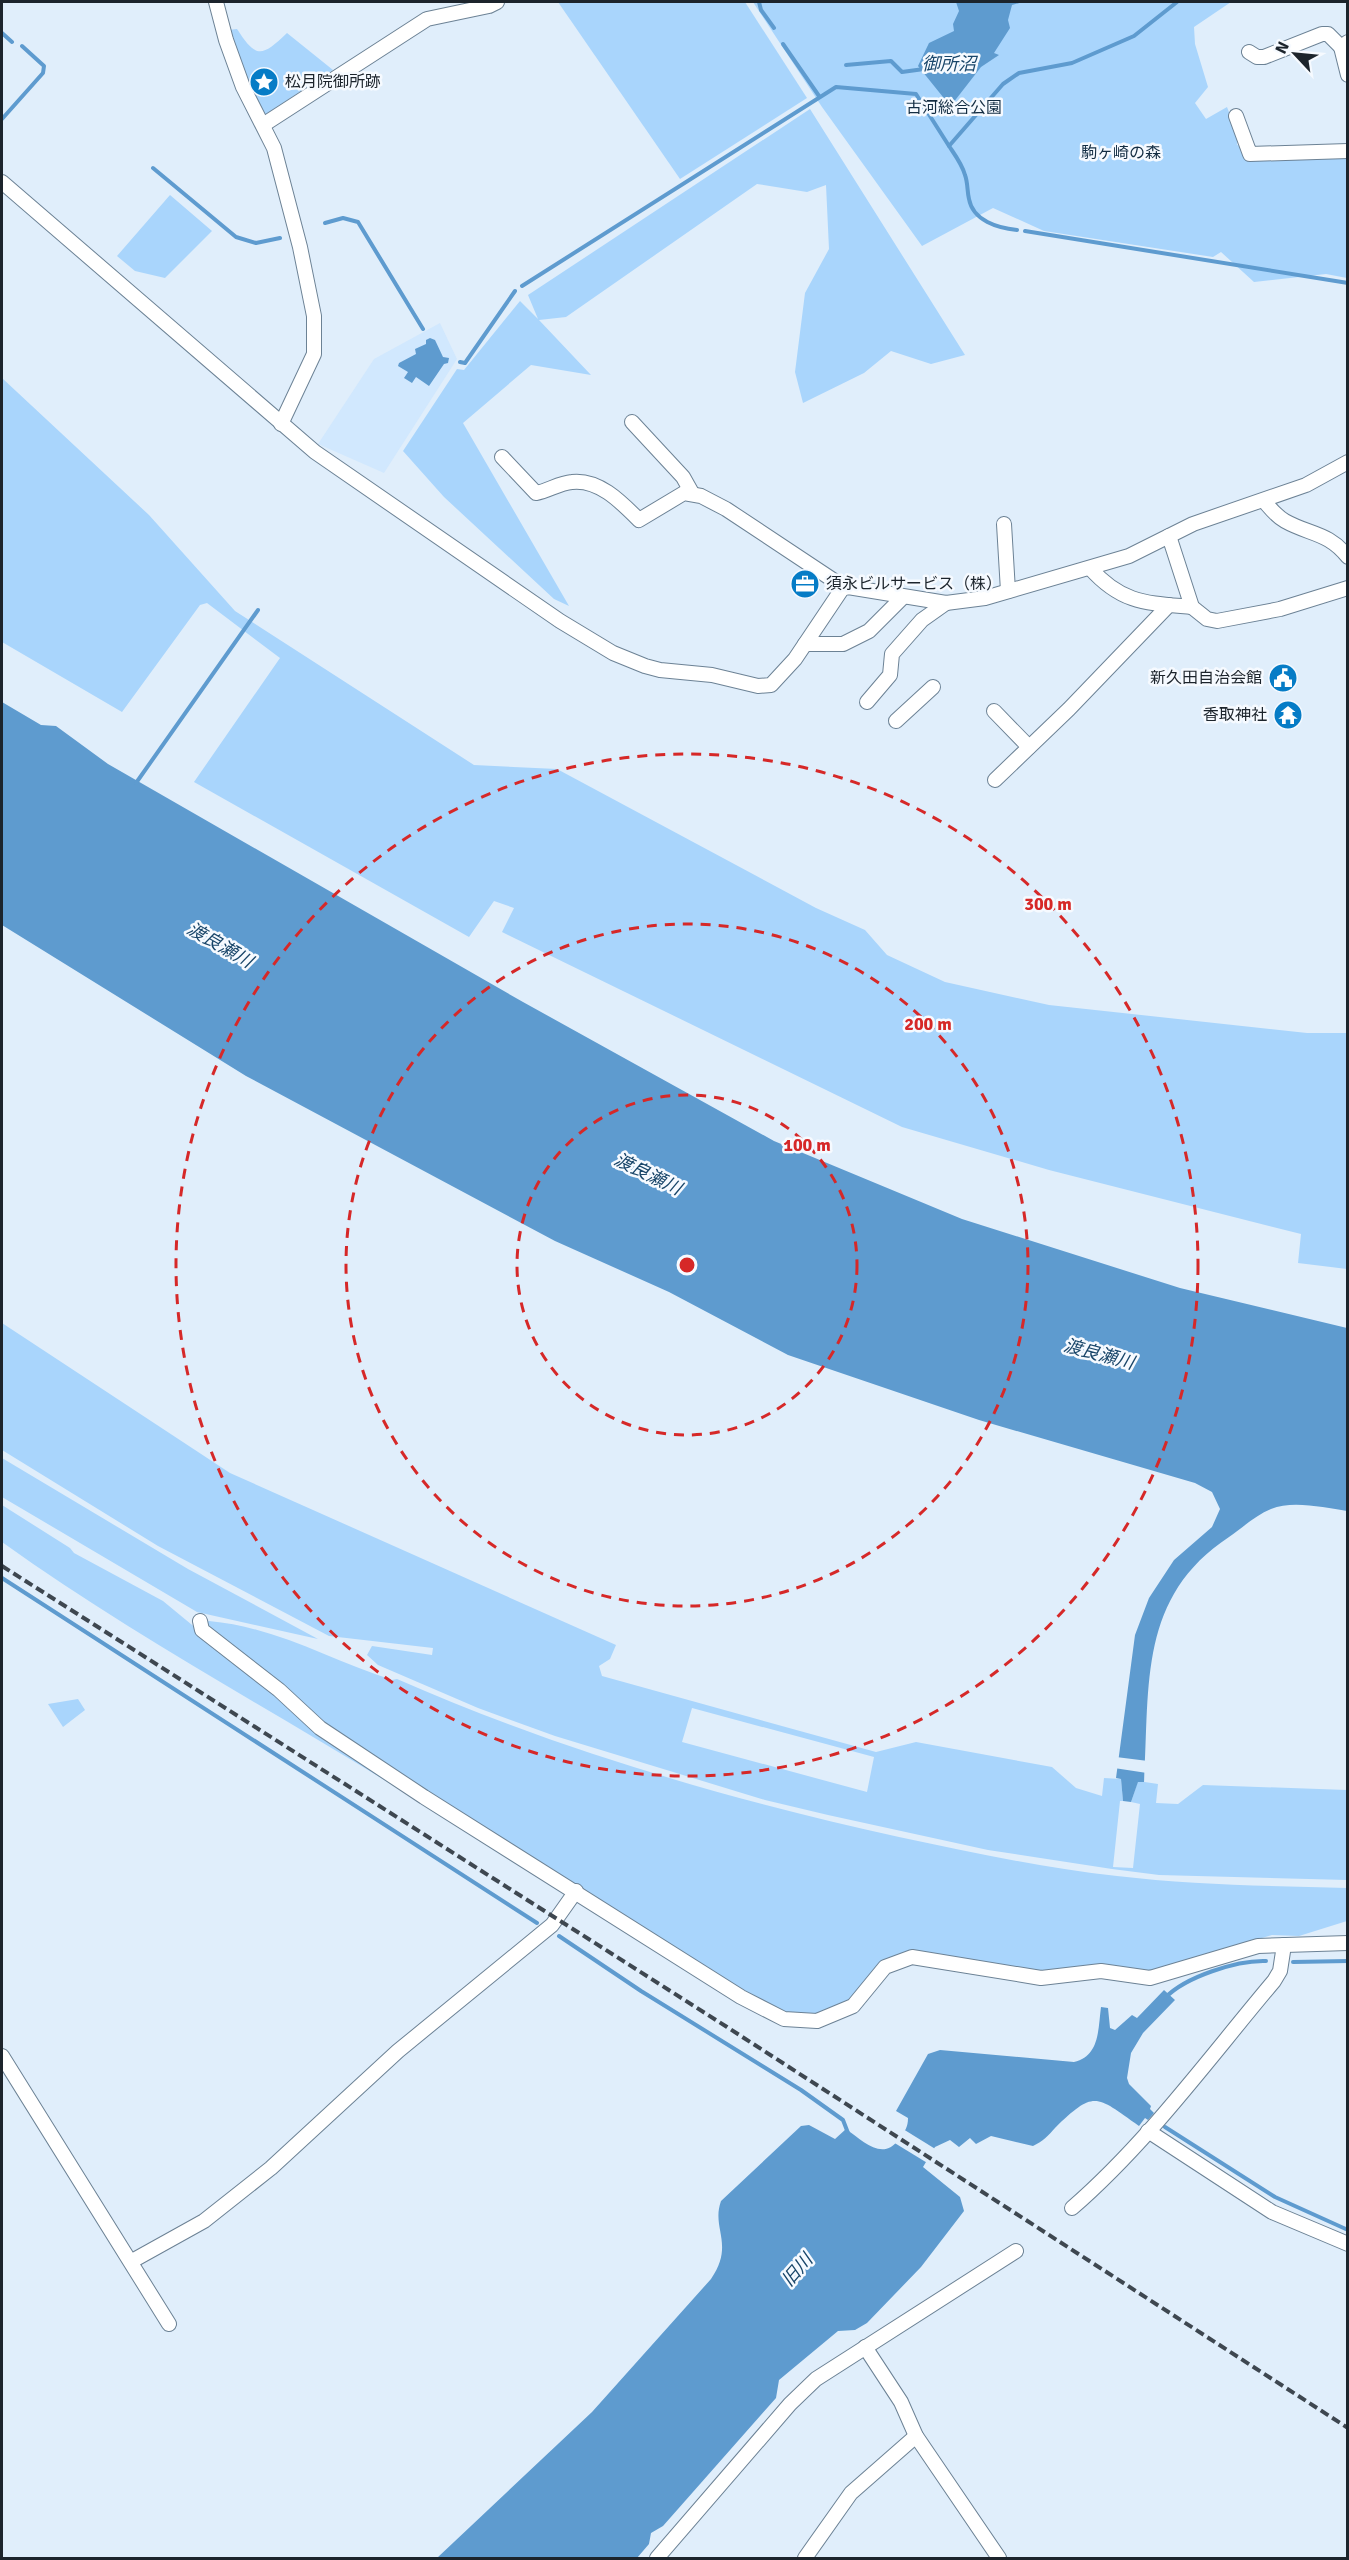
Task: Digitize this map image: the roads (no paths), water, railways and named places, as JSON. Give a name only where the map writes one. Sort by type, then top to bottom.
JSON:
[{"type":"street","points":[[216,2],[226,40],[243,87],[274,147],[300,247],[315,336],[309,369],[281,424]]},
{"type":"street","points":[[263,125],[427,19],[489,6],[497,2]]},
{"type":"street","points":[[1249,52],[1257,57],[1264,57],[1322,34],[1328,34],[1344,45],[1347,75]]},
{"type":"street","points":[[1236,117],[1250,154],[1347,150]]},
{"type":"street","points":[[2,182],[315,452],[452,549],[598,644],[628,660],[660,670],[694,672],[765,686],[779,679],[842,589],[848,587],[946,603],[966,602],[1129,556],[1194,524],[1306,485],[1347,462]]},
{"type":"street","points":[[632,422],[683,477],[692,493],[726,509],[836,582],[842,589]]},
{"type":"street","points":[[502,457],[536,493],[571,482],[580,482],[614,495],[639,520],[670,499],[692,493]]},
{"type":"street","points":[[1264,501],[1277,516],[1287,523],[1329,538],[1347,557]]},
{"type":"street","points":[[1004,524],[1008,591]]},
{"type":"street","points":[[1169,536],[1192,607],[1207,619],[1217,621],[1280,609],[1347,588]]},
{"type":"street","points":[[1090,568],[1114,591],[1128,599],[1192,607]]},
{"type":"street","points":[[805,644],[843,644],[869,631],[903,597]]},
{"type":"street","points":[[867,702],[890,675],[892,654],[922,620],[946,603]]},
{"type":"street","points":[[995,780],[1069,709],[1169,605]]},
{"type":"street","points":[[896,721],[933,687]]},
{"type":"street","points":[[994,711],[1029,747]]},
{"type":"street","points":[[200,1621],[202,1630],[279,1690],[320,1728],[741,1996],[770,2012],[794,2021],[817,2021],[842,2012],[862,1997],[885,1967],[912,1957],[1041,1978],[1101,1971],[1150,1978],[1258,1946],[1347,1943]]},
{"type":"street","points":[[132,2262],[204,2221],[271,2168],[398,2051],[552,1925],[576,1891]]},
{"type":"street","points":[[1072,2208],[1148,2131],[1274,1981],[1280,1971],[1284,1945]]},
{"type":"street","points":[[2,2056],[169,2324]]},
{"type":"street","points":[[1148,2131],[1272,2212],[1347,2244]]},
{"type":"street","points":[[657,2559],[796,2397],[832,2367],[1017,2251]]},
{"type":"street","points":[[865,2347],[901,2402],[916,2436],[999,2559]]},
{"type":"street","points":[[805,2559],[851,2493],[916,2436]]},
{"type":"water","name":"御所沼","points":[[956,2],[1023,2],[1012,5],[1008,20],[1010,28],[994,53],[999,55],[981,67],[953,103],[947,102],[918,66],[929,43],[954,31],[953,24],[959,11]]},
{"type":"water","points":[[430,338],[435,340],[443,357],[449,358],[448,363],[444,364],[429,386],[416,377],[412,383],[404,378],[408,372],[398,366],[399,363],[416,354],[415,349],[426,344],[426,340]]},
{"type":"water","name":"渡良瀬川","points":[[2,702],[41,725],[56,726],[108,764],[523,1002],[774,1141],[962,1219],[1180,1288],[1347,1328],[1347,1511],[1299,1505],[1271,1509],[1249,1522],[1199,1561],[1178,1587],[1164,1615],[1155,1646],[1147,1711],[1144,1782],[1138,1782],[1131,1802],[1123,1801],[1121,1779],[1116,1778],[1135,1635],[1149,1598],[1174,1560],[1212,1527],[1220,1509],[1212,1492],[1195,1483],[979,1420],[788,1355],[669,1292],[555,1241],[246,1076],[2,925]]},
{"type":"water","name":"旧川","points":[[1164,1990],[1175,2000],[1143,2033],[1131,2053],[1127,2078],[1129,2084],[1151,2106],[1150,2109],[1154,2113],[1148,2120],[1145,2118],[1139,2126],[1104,2103],[1088,2102],[1068,2115],[1045,2138],[1033,2146],[991,2136],[976,2144],[970,2138],[959,2147],[950,2140],[935,2147],[923,2167],[960,2197],[964,2211],[921,2267],[867,2323],[855,2330],[838,2331],[779,2380],[776,2398],[663,2526],[651,2533],[649,2544],[637,2558],[437,2558],[592,2412],[711,2279],[721,2256],[719,2211],[721,2201],[801,2126],[809,2125],[835,2139],[846,2129],[866,2144],[886,2149],[893,2146],[906,2129],[908,2118],[896,2111],[928,2054],[940,2050],[1074,2062],[1083,2059],[1093,2048],[1098,2032],[1101,2007],[1108,2008],[1110,2028],[1115,2030],[1132,2015],[1137,2018]]},
{"type":"waterway","points":[[759,2],[761,10],[774,28]]},
{"type":"waterway","points":[[522,286],[836,87],[916,94],[949,146],[1003,84],[1019,73],[1072,63],[1134,36],[1177,2]]},
{"type":"waterway","points":[[2,33],[12,42]]},
{"type":"waterway","points":[[783,44],[819,96]]},
{"type":"waterway","points":[[2,119],[43,73],[44,66],[22,46]]},
{"type":"waterway","points":[[846,65],[891,61],[902,72],[924,69]]},
{"type":"waterway","points":[[949,146],[964,171],[971,207],[987,222],[1017,230]]},
{"type":"waterway","points":[[153,168],[236,237],[256,243],[280,238]]},
{"type":"waterway","points":[[325,223],[343,218],[358,222],[423,329]]},
{"type":"waterway","points":[[1025,231],[1348,283]]},
{"type":"waterway","points":[[460,362],[465,363],[515,291]]},
{"type":"waterway","points":[[136,783],[258,610]]},
{"type":"waterway","points":[[2,1578],[537,1923]]},
{"type":"waterway","points":[[559,1936],[641,1991],[801,2090],[843,2120],[848,2133]]},
{"type":"waterway","points":[[1165,1998],[1185,1983],[1212,1971],[1241,1963],[1266,1961]]},
{"type":"waterway","points":[[1293,1962],[1348,1961]]},
{"type":"waterway","points":[[1165,2127],[1275,2197],[1348,2230]]},
{"type":"railway","points":[[2,1566],[727,2027],[1348,2428]]},
{"type":"place","name":"松月院御所跡","points":[[264,82]]},
{"type":"place","name":"須永ビルサービス（株）","points":[[805,584]]},
{"type":"place","name":"新久田自治会館","points":[[1283,678]]},
{"type":"place","name":"香取神社","points":[[1288,715]]},
{"type":"park label","name":"古河総合公園","points":[[954,108]]},
{"type":"park label","name":"駒ヶ崎の森","points":[[1121,153]]}]
